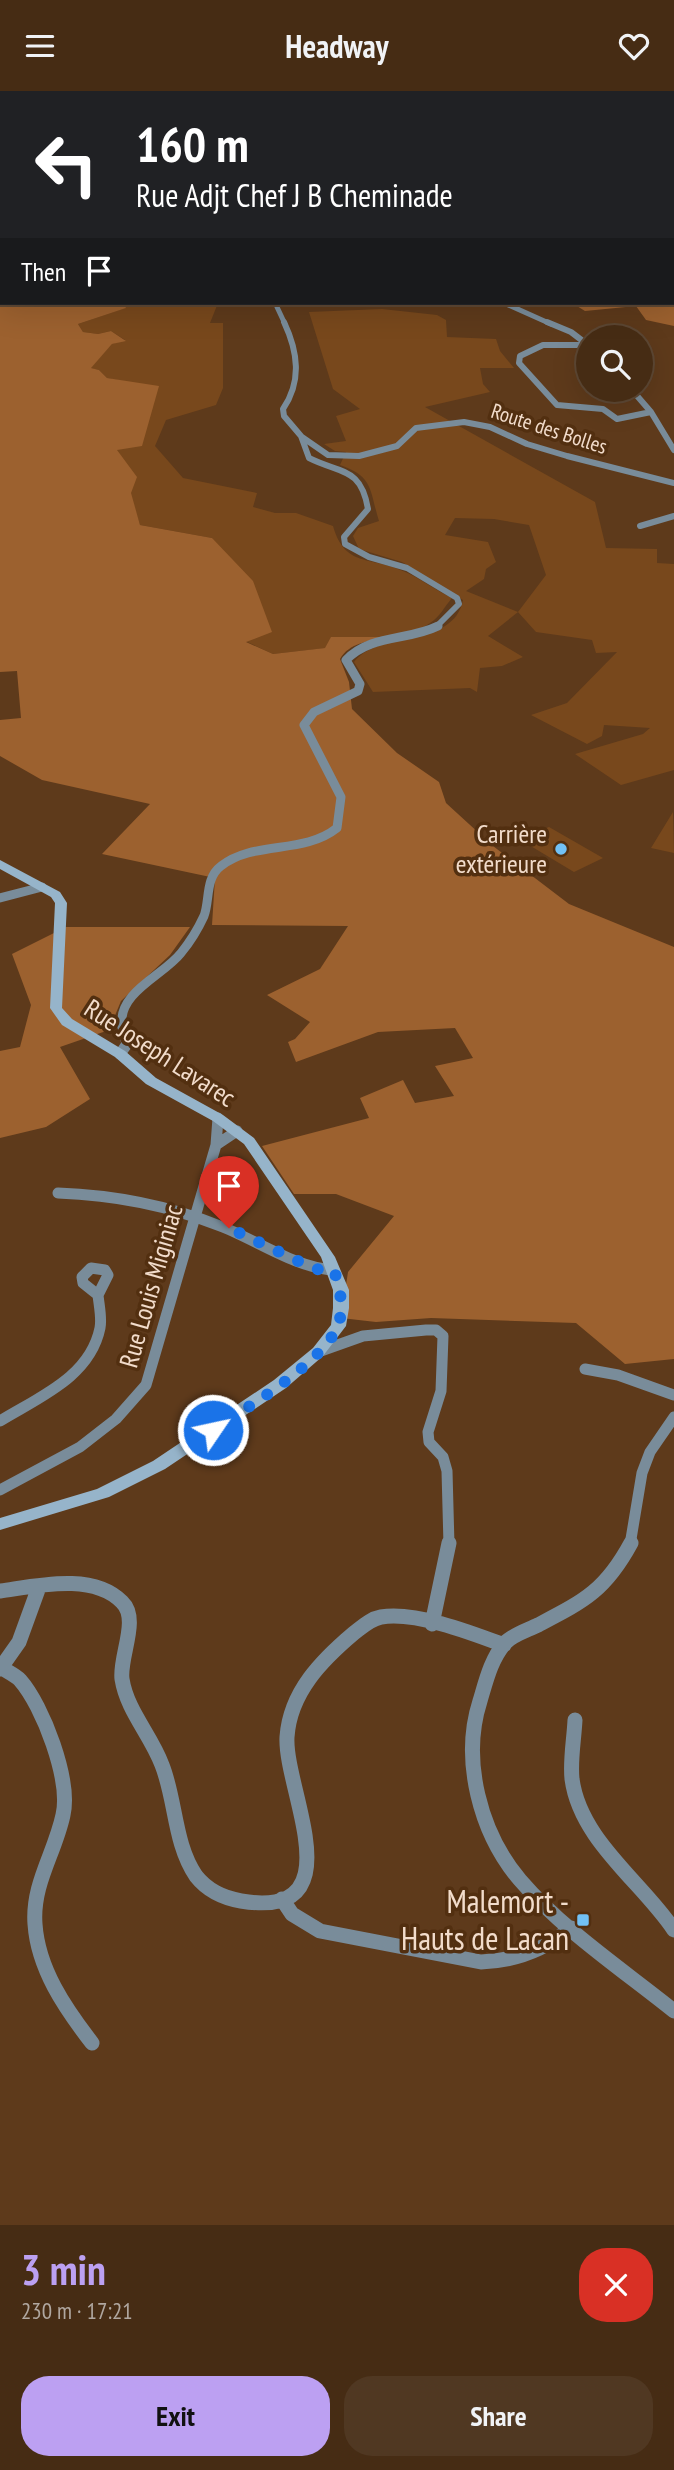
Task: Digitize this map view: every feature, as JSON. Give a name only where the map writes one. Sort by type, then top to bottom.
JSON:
[{"type":"street","points":[[120,1054],[127,1044],[121,1015],[127,1001],[174,961],[190,941],[205,915],[211,878],[221,866],[242,857],[313,842],[337,828],[341,797],[304,725],[314,712],[358,691],[360,684],[346,660],[352,652],[367,645],[425,632],[441,624],[459,604],[457,597],[407,568],[369,557],[345,544],[344,537],[368,509],[366,491],[354,474],[309,458],[302,437],[284,417],[283,409],[295,391],[295,345],[278,305]]},
{"type":"street","points":[[508,305],[534,319],[576,335]]},
{"type":"street","points":[[576,345],[537,345],[525,351],[520,356],[519,363],[557,405],[603,409],[617,419],[651,412]]},
{"type":"street","points":[[642,402],[674,450]]},
{"type":"street","name":"Route des Bolles","points":[[302,437],[328,455],[359,456],[397,446],[415,428],[464,422],[490,427],[527,444],[567,456],[674,483]]},
{"type":"street","points":[[639,526],[674,516]]},
{"type":"street","name":"Rue Joseph Lavarec","points":[[0,864],[56,895],[61,903],[56,1008],[68,1022],[120,1054],[151,1081],[218,1118],[243,1136]]},
{"type":"street","points":[[0,898],[42,887]]},
{"type":"street","name":"Rue Louis Miginiac","points":[[0,1490],[54,1467],[129,1408],[146,1385],[216,1145],[218,1118]]},
{"type":"street","points":[[0,1524],[124,1485],[280,1384],[318,1352],[338,1326],[341,1290],[334,1270],[243,1136],[216,1145]]},
{"type":"street","points":[[58,1193],[111,1193],[196,1214],[315,1269],[334,1270]]},
{"type":"street","points":[[0,1421],[72,1376],[88,1361],[101,1326],[98,1295]]},
{"type":"street","points":[[318,1352],[363,1336],[426,1330],[436,1330],[443,1336],[442,1391],[428,1432],[429,1442],[443,1457],[447,1471],[449,1552],[432,1624]]},
{"type":"street","points":[[585,1369],[618,1375],[674,1395]]},
{"type":"street","points":[[674,1417],[650,1451],[642,1473],[632,1541],[615,1571],[587,1600],[505,1643],[491,1666],[474,1717],[473,1772],[484,1819],[519,1879],[570,1929],[674,2011]]},
{"type":"street","points":[[0,1591],[85,1586],[109,1593],[126,1604],[130,1616],[121,1660],[125,1692],[135,1717],[163,1766],[191,1865],[203,1883],[225,1898],[252,1903],[282,1899],[295,1891],[305,1878],[309,1858],[287,1753],[287,1734],[298,1695],[326,1657],[373,1620],[384,1616],[478,1633],[505,1643]]},
{"type":"street","points":[[39,1587],[19,1642],[1,1669],[18,1677],[32,1697],[45,1725],[58,1771],[65,1800],[35,1903],[37,1940],[46,1971],[72,2017],[92,2043]]},
{"type":"street","points":[[575,1720],[573,1789],[583,1815],[598,1840],[659,1904],[674,1930]]},
{"type":"street","points":[[282,1899],[292,1915],[320,1931],[481,1962],[497,1962],[533,1955],[570,1929]]},
{"type":"shaded area","points":[[0,305],[124,305],[126,308],[78,324],[83,332],[98,334],[111,331],[126,341],[112,344],[91,368],[99,370],[107,378],[159,386],[142,446],[117,450],[137,477],[131,493],[140,525],[212,538],[253,581],[272,632],[246,642],[273,654],[325,648],[331,637],[387,637],[354,646],[340,659],[349,682],[352,709],[397,753],[439,782],[446,803],[493,846],[569,904],[674,947],[674,1359],[625,1364],[576,1323],[431,1318],[376,1322],[341,1318],[348,1272],[394,1216],[336,1194],[294,1194],[262,1146],[369,1118],[360,1098],[403,1080],[415,1103],[454,1096],[435,1066],[473,1058],[455,1028],[378,1032],[296,1062],[288,1042],[295,1039],[310,1022],[267,995],[320,969],[348,926],[212,925],[215,878],[102,854],[150,804],[42,780],[0,756],[0,720],[21,718],[17,671],[0,672]]},
{"type":"shaded area","points":[[124,305],[217,305],[210,323],[223,323],[223,388],[216,405],[166,420],[155,446],[183,478],[257,493],[253,507],[275,513],[296,513],[333,526],[344,549],[352,555],[403,571],[452,598],[436,618],[419,629],[395,636],[332,637],[326,648],[273,654],[245,641],[212,538],[140,525],[116,450],[143,385],[107,378],[99,370],[90,368],[112,344],[125,340],[111,331],[98,334],[83,332],[78,324],[125,308]]},
{"type":"shaded area","points":[[575,305],[674,305],[674,326],[646,320],[636,306],[585,311]]},
{"type":"shaded area","points":[[382,309],[437,315],[446,320],[447,337],[496,339],[500,351],[514,368],[480,368],[483,384],[490,392],[425,407],[595,502],[606,548],[657,549],[657,563],[674,564],[674,770],[621,785],[575,754],[643,734],[650,728],[604,725],[602,736],[587,744],[531,715],[567,703],[617,652],[596,653],[592,640],[536,632],[518,612],[488,636],[523,657],[502,666],[480,668],[477,692],[470,688],[373,692],[354,662],[381,645],[445,626],[457,615],[463,600],[402,562],[359,549],[353,536],[358,528],[379,521],[371,492],[359,474],[340,465],[346,452],[335,451],[324,444],[346,441],[336,416],[360,409],[333,389],[309,312]],"holes":[[[455,518],[494,519],[529,525],[546,575],[518,612],[466,591],[484,579],[486,569],[496,562],[488,542],[445,535]]]},
{"type":"shaded area","points":[[673,812],[674,853],[651,848]]},
{"type":"shaded area","name":"Carrière extérieure","points":[[549,827],[603,858],[574,872],[519,839]]},
{"type":"shaded area","points":[[66,927],[190,927],[170,955],[121,1001],[109,1030],[60,1047],[90,1099],[46,1127],[0,1138],[0,1051],[20,1047],[31,1005],[12,954]]},
{"type":"place","name":"Carrière extérieure","points":[[561,849]]},
{"type":"place","name":"Malemort - Hauts de Lacan","points":[[583,1920]]},
{"type":"route","points":[[213,1430],[280,1384],[318,1352],[338,1326],[341,1308],[341,1290],[334,1270],[315,1269],[229,1228]]}]
